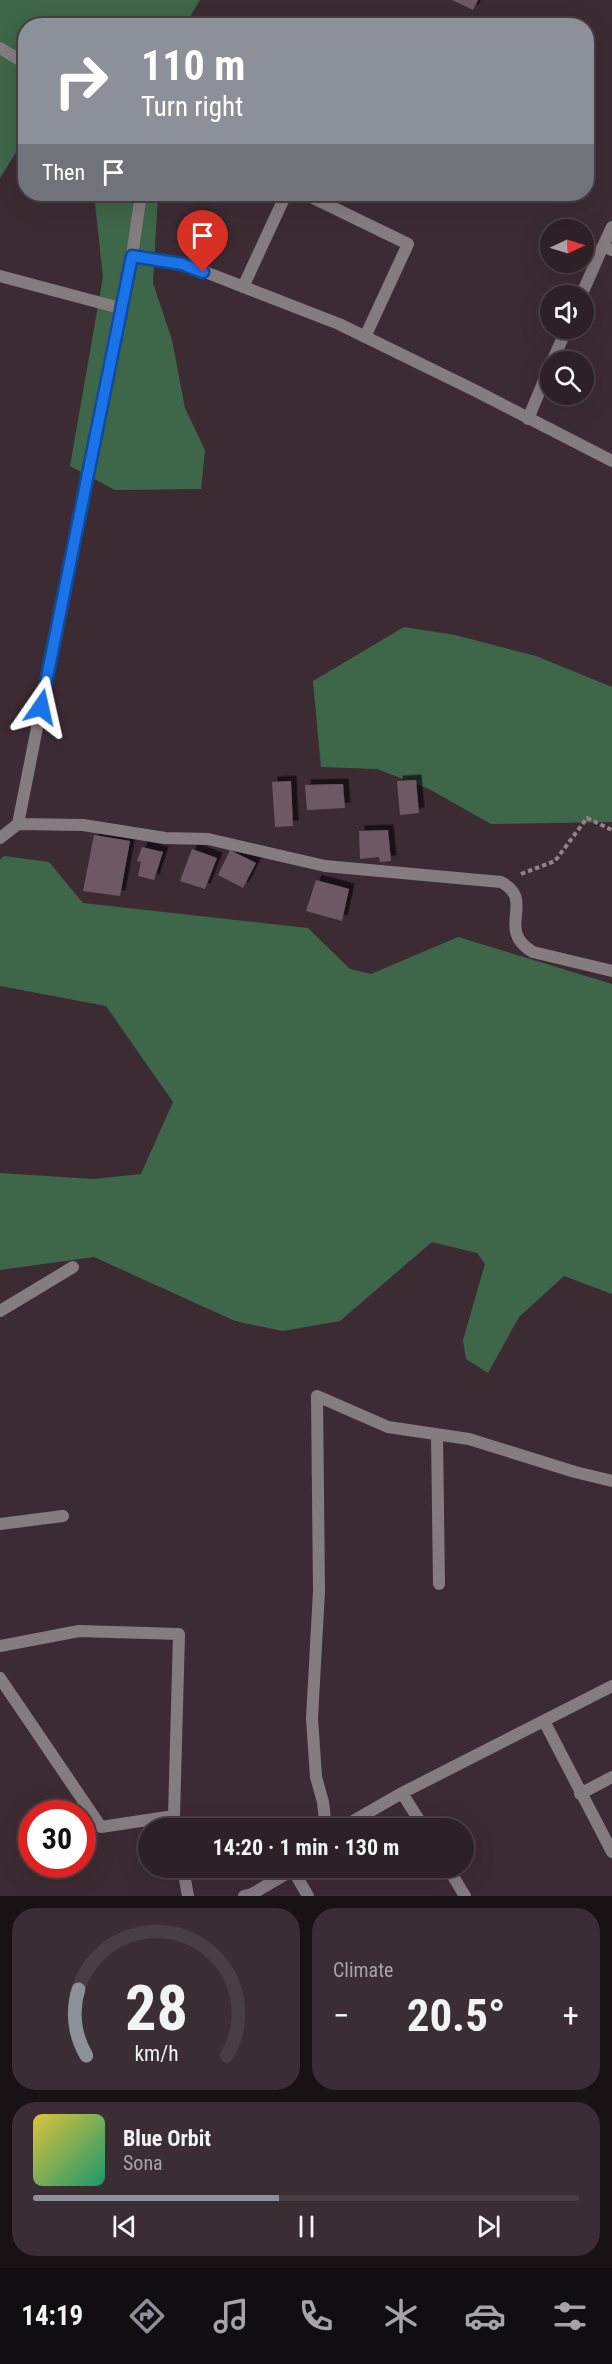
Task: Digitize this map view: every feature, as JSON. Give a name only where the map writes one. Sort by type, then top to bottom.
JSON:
[{"type":"street","points":[[0,48],[18,59]]},
{"type":"street","points":[[18,824],[132,256],[140,201]]},
{"type":"street","points":[[243,287],[283,201]]},
{"type":"street","points":[[319,201],[408,244],[365,337]]},
{"type":"street","points":[[587,285],[607,248],[612,227]]},
{"type":"street","points":[[132,256],[182,264],[339,324],[612,461]]},
{"type":"street","points":[[0,276],[120,308]]},
{"type":"street","points":[[528,419],[540,390]]},
{"type":"street","points":[[0,838],[18,824],[83,825],[165,838],[208,839],[325,866],[501,882],[511,887],[516,897],[515,936],[521,945],[533,952],[612,971]]},
{"type":"street","points":[[0,1311],[73,1267]]},
{"type":"street","points":[[325,1818],[316,1777],[312,1718],[319,1591],[317,1396],[388,1427],[470,1439],[574,1472],[612,1481]]},
{"type":"street","points":[[437,1435],[439,1584]]},
{"type":"street","points":[[0,1524],[63,1516]]},
{"type":"street","points":[[0,1646],[79,1631],[179,1634],[175,1818]]},
{"type":"street","points":[[0,1678],[101,1827],[138,1824]]},
{"type":"street","points":[[358,1818],[402,1793],[612,1686]]},
{"type":"street","points":[[544,1721],[612,1852]]},
{"type":"street","points":[[580,1794],[612,1777]]},
{"type":"street","points":[[402,1793],[418,1818]]},
{"type":"street","points":[[185,1878],[188,1896]]},
{"type":"street","points":[[244,1896],[252,1894],[280,1878]]},
{"type":"street","points":[[299,1878],[308,1896]]},
{"type":"street","points":[[454,1878],[465,1896]]},
{"type":"path","points":[[501,882],[555,861],[587,818],[612,830]]},
{"type":"green space","points":[[0,0],[200,0],[189,18],[18,18],[18,149],[0,178]]},
{"type":"green space","points":[[95,201],[158,201],[153,283],[172,340],[185,408],[205,450],[201,489],[115,490],[70,466],[103,277]]},
{"type":"green space","points":[[404,627],[455,635],[536,656],[612,687],[612,822],[491,824],[429,789],[377,769],[321,767],[313,681]]},
{"type":"green space","points":[[4,856],[49,862],[83,903],[308,928],[350,969],[371,974],[458,937],[612,984],[612,1294],[564,1276],[519,1317],[488,1373],[466,1359],[463,1340],[485,1264],[477,1253],[432,1242],[340,1321],[283,1331],[235,1321],[94,1257],[0,1270],[0,1173],[93,1179],[141,1174],[173,1102],[106,1006],[0,986],[0,860]]},
{"type":"building","points":[[452,0],[478,0],[473,10]]},
{"type":"building","points":[[416,780],[419,813],[400,815],[397,781]]},
{"type":"building","points":[[291,781],[293,826],[275,827],[272,782]]},
{"type":"building","points":[[343,784],[345,808],[307,810],[305,785]]},
{"type":"building","points":[[388,830],[391,861],[380,862],[379,857],[360,859],[359,831]]},
{"type":"building","points":[[94,835],[130,841],[120,896],[83,891]]},
{"type":"building","points":[[142,847],[163,852],[154,880],[138,876],[141,862],[137,861]]},
{"type":"building","points":[[192,849],[217,858],[205,889],[180,881]]},
{"type":"building","points":[[230,850],[256,863],[243,888],[218,875]]},
{"type":"building","points":[[316,880],[349,889],[342,921],[306,911]]},
{"type":"route","points":[[41,707],[132,256],[182,264],[203,272]]}]
